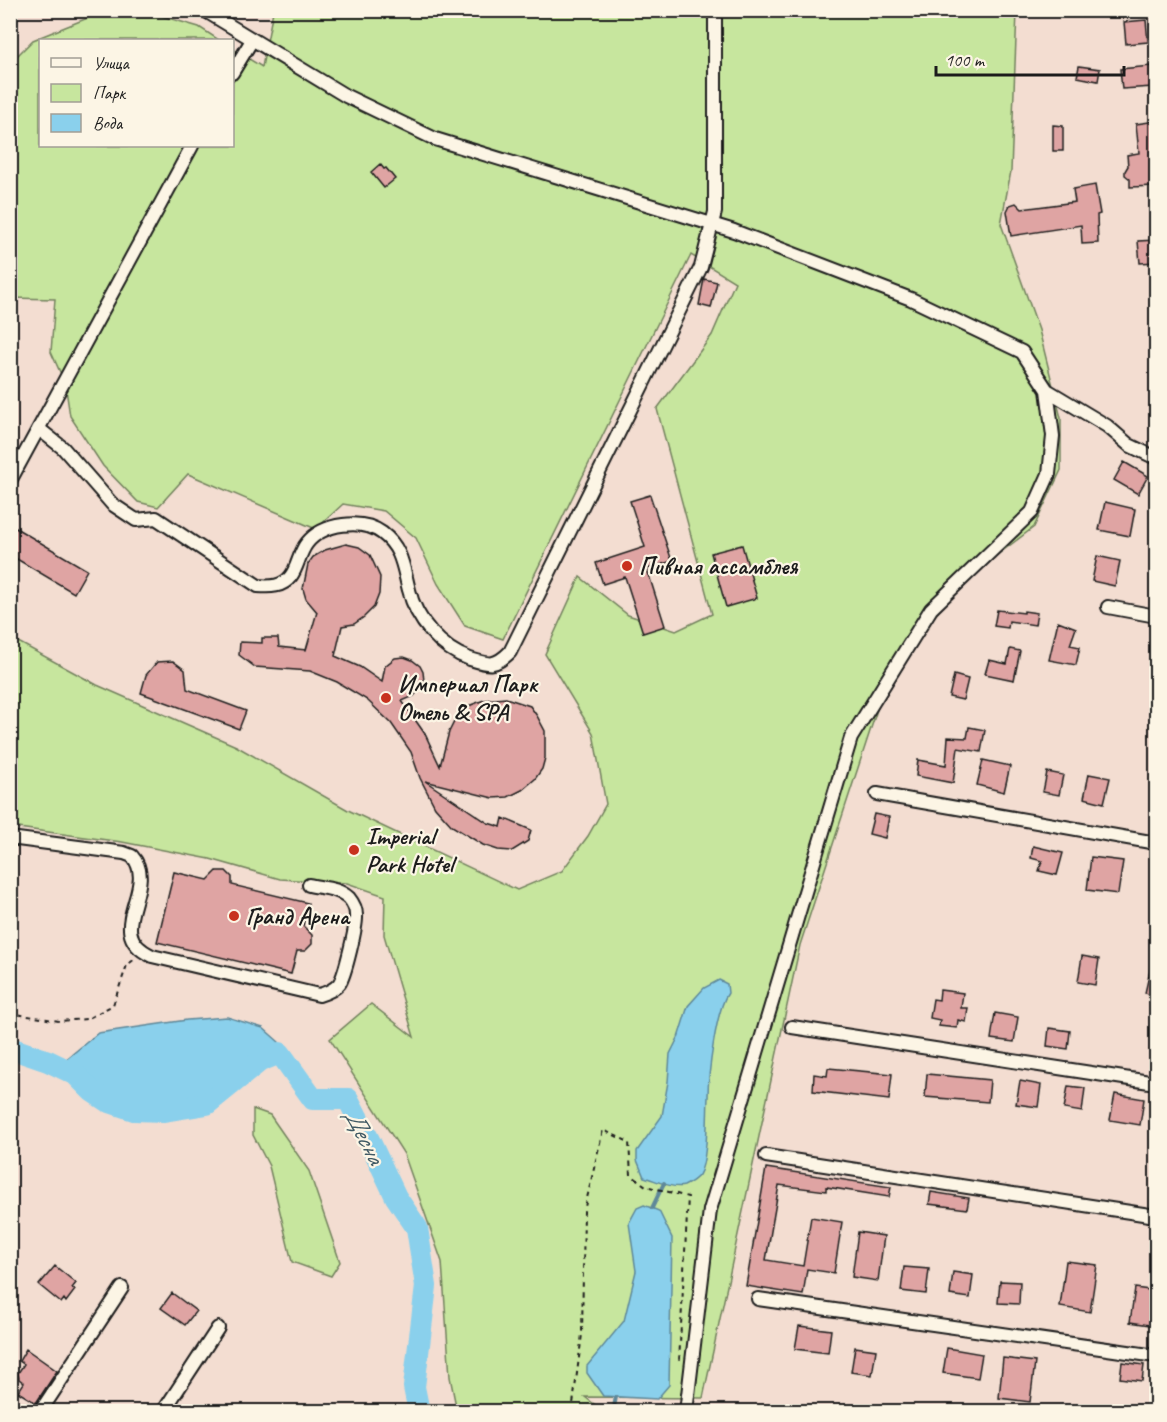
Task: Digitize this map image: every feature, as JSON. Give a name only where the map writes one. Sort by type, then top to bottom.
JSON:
[{"type":"street","points":[[204,10],[346,96],[435,139],[712,224],[911,299],[1022,352],[1047,390],[1107,426],[1130,445],[1156,458]]},
{"type":"street","points":[[39,429],[63,448],[112,504],[136,520],[156,518],[258,586],[271,587],[287,580],[308,542],[321,532],[341,525],[359,525],[381,532],[397,549],[404,564],[409,592],[417,612],[435,636],[458,654],[489,665],[501,661],[510,652],[701,267],[715,213],[715,10]]},
{"type":"street","points":[[234,70],[252,40]]},
{"type":"street","points":[[10,481],[191,147]]},
{"type":"street","points":[[681,1411],[710,1210],[851,738],[931,609],[1032,512],[1049,474],[1053,436],[1047,390]]},
{"type":"street","points":[[1108,607],[1156,616]]},
{"type":"street","points":[[877,794],[1156,843]]},
{"type":"street","points":[[10,838],[124,853],[132,856],[140,870],[140,880],[129,924],[131,936],[143,952],[319,995],[339,985],[344,975],[357,917],[354,905],[348,897],[338,891],[309,885]]},
{"type":"street","points":[[792,1027],[1156,1083]]},
{"type":"street","points":[[766,1156],[1156,1216]]},
{"type":"street","points":[[40,1412],[122,1288]]},
{"type":"street","points":[[758,1299],[1156,1356]]},
{"type":"street","points":[[163,1412],[218,1328]]},
{"type":"path","points":[[10,1013],[58,1021],[87,1019],[113,1005],[127,965],[143,952]]},
{"type":"path","points":[[572,1412],[582,1334],[584,1211],[603,1130],[629,1142],[631,1175],[646,1186],[688,1197],[678,1363]]},
{"type":"path","points":[[647,1412],[681,1411]]},
{"type":"green space","points":[[141,10],[199,27],[217,39],[39,39],[39,147],[234,147],[234,50],[262,67],[273,11],[1017,11],[1011,171],[1001,224],[1039,330],[1061,418],[1061,470],[1034,527],[971,575],[892,664],[800,945],[703,1398],[585,1397],[603,1411],[457,1411],[450,1377],[442,1262],[404,1154],[330,1039],[371,1004],[414,1037],[384,935],[385,896],[347,883],[280,879],[210,859],[122,842],[11,827],[11,638],[97,685],[236,746],[348,810],[517,890],[562,871],[588,836],[606,804],[593,733],[545,654],[580,577],[628,615],[676,631],[712,614],[657,409],[712,335],[735,282],[691,255],[503,639],[465,626],[438,584],[416,538],[384,511],[343,504],[316,529],[188,474],[158,507],[138,502],[103,466],[70,416],[65,383],[51,352],[55,299],[11,298],[11,62],[33,40],[105,11]]},
{"type":"green space","points":[[253,1109],[270,1115],[309,1171],[340,1262],[331,1276],[292,1262],[269,1166],[253,1135]]},
{"type":"water","points":[[719,980],[727,984],[728,993],[720,1013],[711,1058],[706,1149],[702,1168],[698,1177],[684,1186],[669,1185],[644,1177],[637,1160],[637,1151],[662,1116],[670,1054],[678,1038],[688,1006],[704,988]]},
{"type":"water","points":[[227,1017],[263,1028],[279,1042],[280,1053],[207,1104],[164,1111],[134,1110],[107,1101],[58,1066],[98,1033],[187,1020]]},
{"type":"water","points":[[644,1205],[659,1211],[672,1238],[669,1385],[657,1399],[603,1396],[587,1373],[587,1366],[624,1321],[636,1271],[629,1223],[637,1208]]},
{"type":"building","points":[[1146,20],[1148,42],[1126,44],[1124,22]]},
{"type":"building","points":[[1079,66],[1100,69],[1098,81],[1077,77]]},
{"type":"building","points":[[1151,66],[1153,87],[1122,89],[1120,69]]},
{"type":"building","points":[[1156,121],[1156,186],[1130,187],[1130,179],[1125,175],[1125,171],[1128,166],[1127,155],[1139,153],[1136,124]]},
{"type":"building","points":[[1053,125],[1063,126],[1063,151],[1053,151]]},
{"type":"building","points":[[380,164],[395,179],[384,188],[371,172]]},
{"type":"building","points":[[1095,185],[1100,214],[1097,215],[1098,243],[1082,244],[1081,225],[1011,236],[1007,211],[1010,205],[1016,203],[1022,209],[1075,202],[1073,189]]},
{"type":"building","points":[[1156,240],[1156,262],[1140,263],[1138,241]]},
{"type":"building","points":[[704,279],[717,282],[711,308],[699,305]]},
{"type":"building","points":[[1124,462],[1148,476],[1138,494],[1114,480]]},
{"type":"building","name":"Пивная ассамблея","points":[[650,495],[672,561],[647,569],[665,626],[643,633],[625,577],[603,584],[596,563],[645,547],[630,501]]},
{"type":"building","points":[[1105,502],[1135,509],[1130,536],[1099,530]]},
{"type":"building","points":[[14,527],[87,570],[74,593],[10,555],[10,532]]},
{"type":"building","name":"Империал Парк Отель & SPA","points":[[346,544],[359,547],[370,555],[380,577],[379,594],[374,607],[364,617],[354,624],[342,626],[335,656],[360,667],[382,682],[385,666],[395,658],[404,657],[420,666],[424,681],[414,696],[402,701],[425,734],[440,766],[449,732],[455,720],[471,705],[484,700],[506,698],[530,706],[537,716],[545,731],[545,758],[542,769],[535,779],[522,790],[508,797],[493,798],[425,781],[488,823],[501,827],[503,818],[531,830],[528,841],[512,851],[498,850],[483,845],[452,826],[435,807],[420,778],[411,752],[391,723],[367,700],[337,682],[310,671],[255,667],[239,655],[240,642],[262,643],[262,638],[278,638],[279,647],[306,650],[317,612],[306,599],[303,589],[308,564],[313,557],[325,550]]},
{"type":"building","points":[[742,545],[757,598],[726,607],[711,553]]},
{"type":"building","points":[[1097,556],[1120,561],[1115,586],[1092,581]]},
{"type":"building","points":[[997,610],[1037,613],[1035,625],[1009,621],[1008,628],[994,626]]},
{"type":"building","points":[[1058,621],[1076,628],[1070,645],[1080,647],[1076,665],[1049,660]]},
{"type":"building","points":[[1010,649],[1020,651],[1014,680],[985,674],[989,660],[1007,664]]},
{"type":"building","points":[[173,661],[185,670],[187,689],[246,711],[239,729],[141,693],[146,675],[157,662]]},
{"type":"building","points":[[954,675],[968,679],[963,700],[949,697]]},
{"type":"building","points":[[969,727],[985,730],[981,752],[958,748],[953,783],[916,776],[918,760],[946,765],[948,737],[967,738]]},
{"type":"building","points":[[983,760],[1010,766],[1004,792],[977,785]]},
{"type":"building","points":[[1047,772],[1063,775],[1059,795],[1043,792]]},
{"type":"building","points":[[1089,774],[1110,778],[1104,803],[1084,798]]},
{"type":"building","points":[[874,814],[889,817],[885,838],[869,834]]},
{"type":"building","points":[[1033,846],[1063,853],[1057,875],[1039,871],[1042,861],[1031,858]]},
{"type":"building","points":[[1091,857],[1123,861],[1118,894],[1087,890]]},
{"type":"building","name":"Гранд Арена","points":[[217,871],[226,871],[232,877],[232,885],[308,903],[303,926],[312,935],[312,944],[305,951],[297,951],[291,974],[157,942],[174,872],[208,880]]},
{"type":"building","points":[[1082,956],[1099,959],[1095,985],[1078,982]]},
{"type":"building","points":[[1152,962],[1156,962],[1156,996],[1145,993]]},
{"type":"building","points":[[940,990],[963,993],[961,1008],[968,1008],[966,1022],[958,1020],[957,1028],[939,1026],[940,1020],[930,1018],[933,999],[939,1000]]},
{"type":"building","points":[[995,1013],[1018,1017],[1014,1042],[991,1039]]},
{"type":"building","points":[[1049,1028],[1070,1031],[1068,1049],[1047,1046]]},
{"type":"building","points":[[828,1068],[892,1074],[889,1100],[813,1091],[814,1074],[827,1076]]},
{"type":"building","points":[[927,1074],[990,1080],[988,1102],[925,1097]]},
{"type":"building","points":[[1020,1081],[1041,1085],[1038,1107],[1016,1104]]},
{"type":"building","points":[[1068,1086],[1085,1088],[1082,1112],[1064,1109]]},
{"type":"building","points":[[1115,1094],[1144,1099],[1140,1125],[1110,1120]]},
{"type":"building","points":[[766,1168],[891,1187],[889,1197],[826,1187],[826,1191],[779,1185],[766,1260],[803,1266],[811,1217],[842,1222],[834,1273],[807,1269],[803,1295],[746,1286]]},
{"type":"building","points":[[931,1192],[969,1198],[967,1209],[929,1204]]},
{"type":"building","points":[[858,1232],[884,1236],[878,1281],[852,1277]]},
{"type":"building","points":[[1066,1261],[1097,1265],[1090,1312],[1060,1307]]},
{"type":"building","points":[[55,1266],[76,1283],[72,1288],[75,1290],[66,1302],[64,1299],[61,1303],[39,1285]]},
{"type":"building","points":[[904,1267],[929,1269],[926,1294],[901,1291]]},
{"type":"building","points":[[953,1272],[973,1275],[970,1298],[950,1295]]},
{"type":"building","points":[[1000,1281],[1020,1282],[1019,1304],[998,1303]]},
{"type":"building","points":[[1135,1288],[1156,1291],[1156,1326],[1130,1322]]},
{"type":"building","points":[[172,1293],[196,1311],[185,1325],[161,1308]]},
{"type":"building","points":[[799,1326],[831,1330],[828,1353],[795,1349]]},
{"type":"building","points":[[855,1347],[876,1350],[872,1375],[851,1372]]},
{"type":"building","points":[[947,1348],[982,1354],[978,1378],[943,1373]]},
{"type":"building","points":[[26,1349],[57,1371],[36,1403],[18,1392],[24,1383],[19,1379],[18,1373],[24,1364],[19,1361]]},
{"type":"building","points":[[1003,1358],[1035,1362],[1030,1402],[999,1398]]},
{"type":"building","points":[[1122,1362],[1144,1365],[1142,1381],[1120,1378]]},
{"type":"waterway","name":"Десна","points":[[10,1048],[48,1061],[75,1074],[92,1091],[107,1101],[134,1110],[164,1111],[207,1104],[260,1061],[280,1053],[313,1099],[348,1099],[396,1197],[417,1228],[426,1286],[414,1387],[419,1412]]},
{"type":"waterway","points":[[652,1208],[664,1183]]},
{"type":"waterway","points":[[613,1412],[616,1397]]},
{"type":"place","name":"Пивная ассамблея","points":[[627,566]]},
{"type":"place","name":"Империал Парк Отель & SPA","points":[[386,698]]},
{"type":"place","name":"Imperial Park Hotel","points":[[354,850]]},
{"type":"place","name":"Гранд Арена","points":[[234,916]]}]
